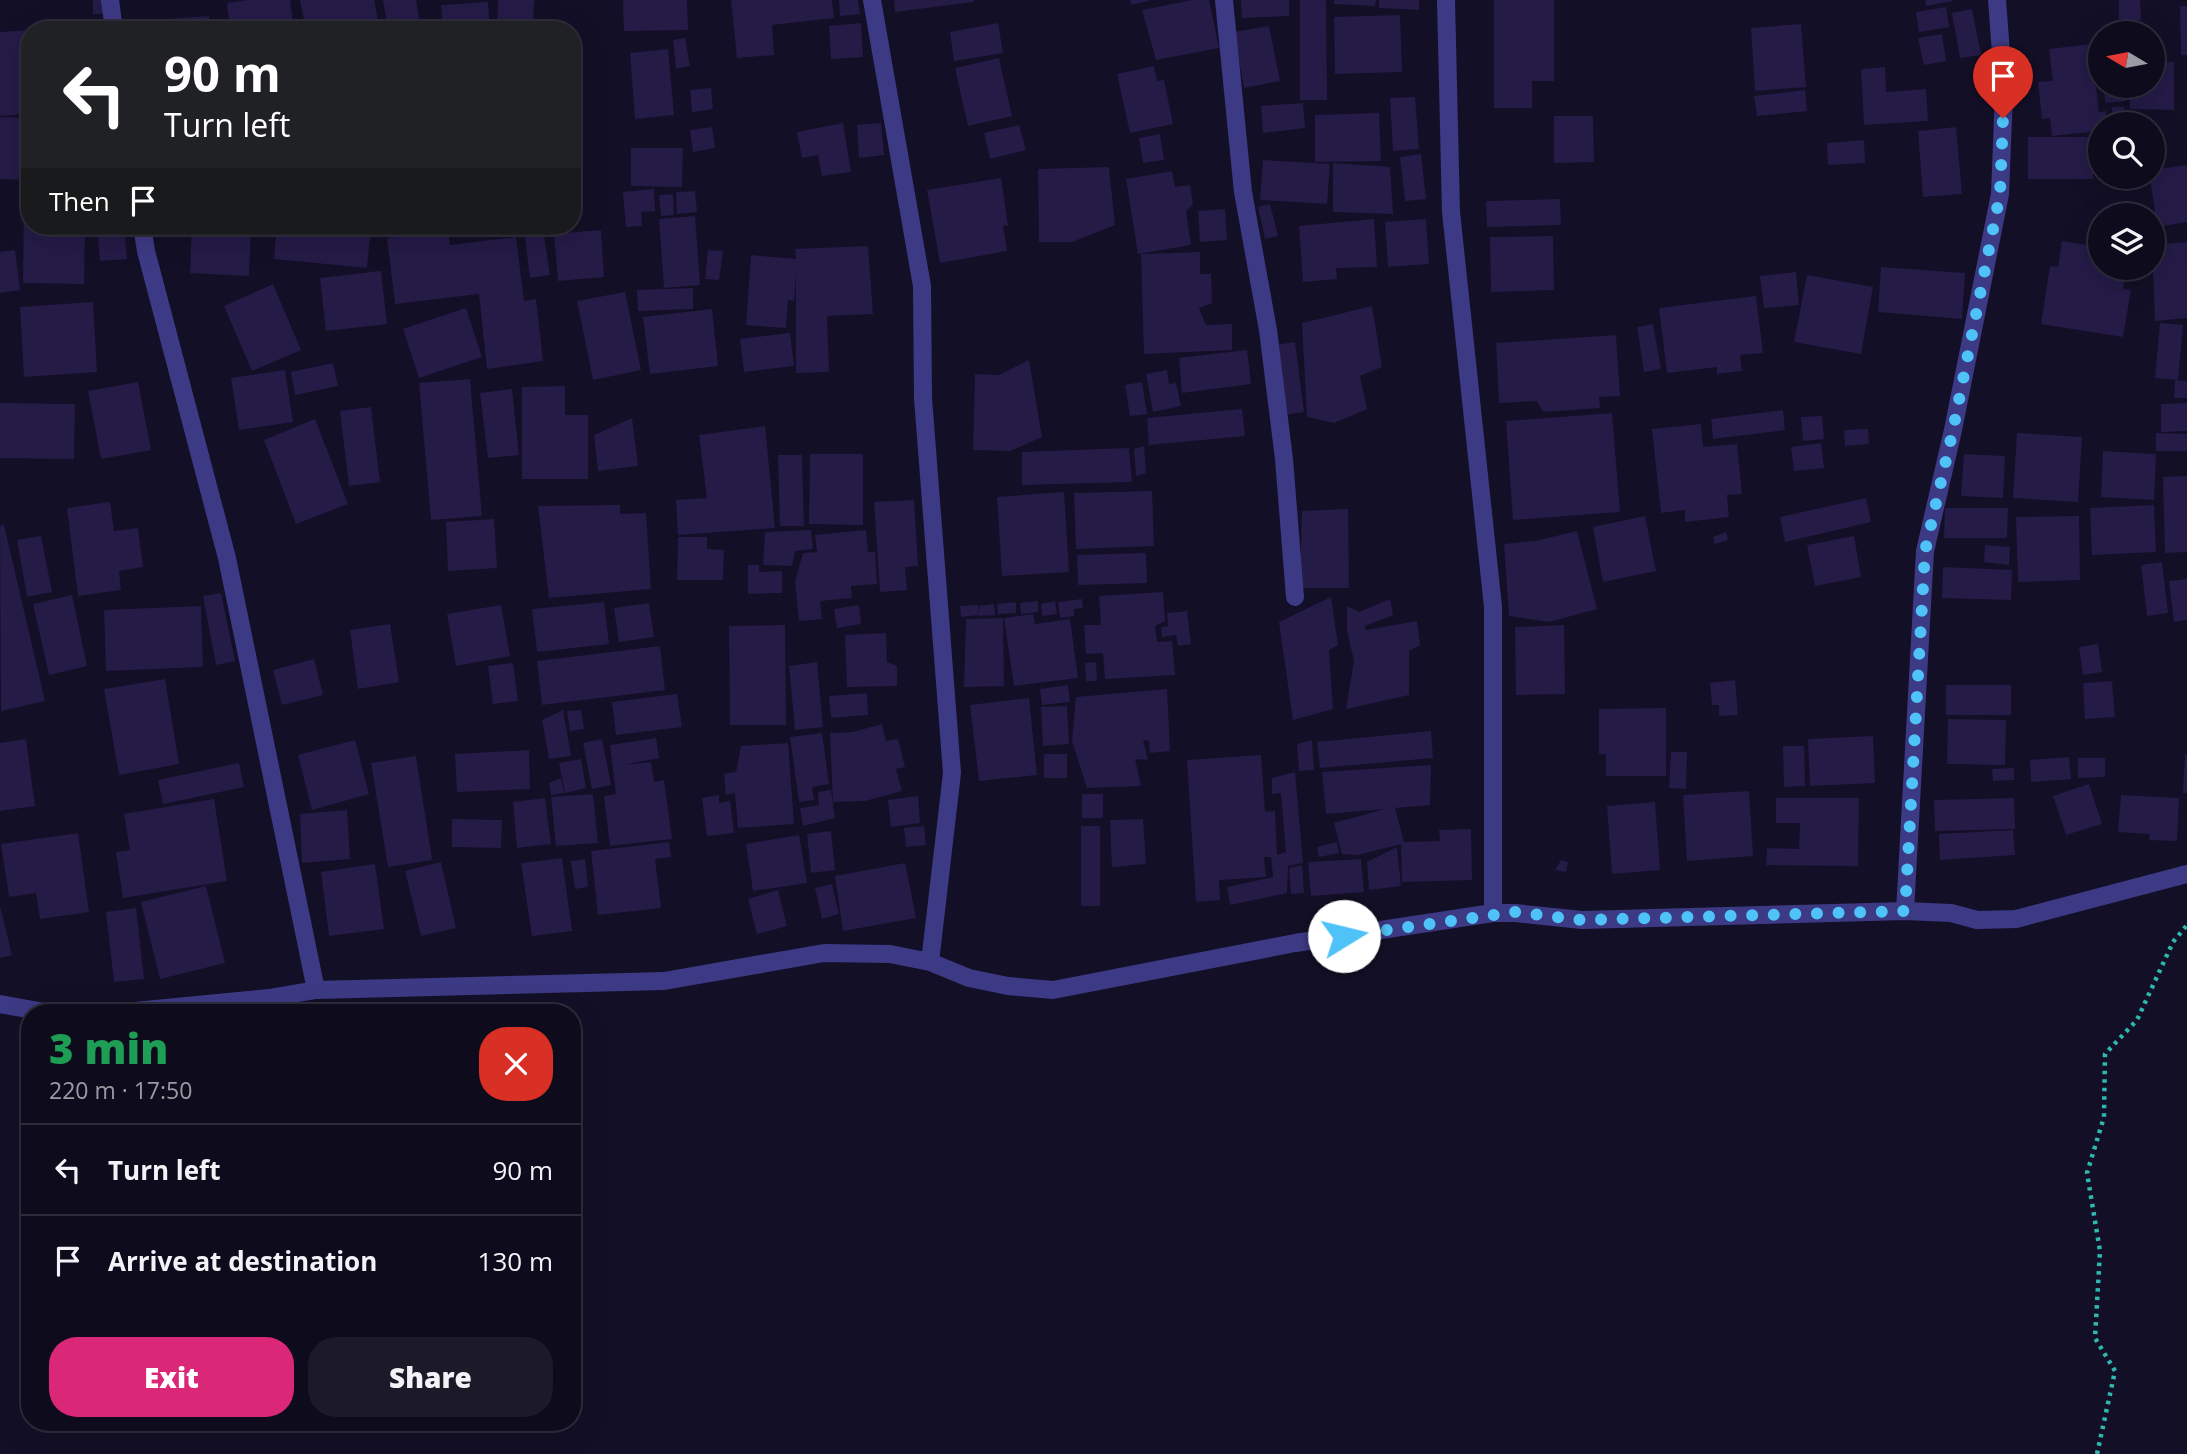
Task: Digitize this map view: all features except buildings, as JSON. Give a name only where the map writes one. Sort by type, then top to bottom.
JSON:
[{"type":"street","points":[[110,0],[113,21]]},
{"type":"street","points":[[872,0],[922,286],[923,398],[952,773],[930,962]]},
{"type":"street","points":[[1224,0],[1243,192],[1268,330],[1284,459],[1295,597]]},
{"type":"street","points":[[1446,0],[1451,212],[1493,607],[1493,914]]},
{"type":"street","points":[[1905,911],[1925,551],[1953,430],[2000,194],[2004,93],[1997,0]]},
{"type":"street","points":[[143,235],[227,558],[316,990]]},
{"type":"street","points":[[207,1004],[316,990],[664,981],[824,953],[890,954],[930,962],[968,978],[1008,986],[1052,990],[1295,943],[1493,914],[1515,912],[1582,920],[1905,911],[1951,914],[1977,920],[2016,919],[2187,874]]},
{"type":"street","points":[[0,1004],[21,1008]]},
{"type":"path","points":[[2097,1454],[2115,1371],[2095,1338],[2100,1251],[2087,1173],[2104,1117],[2105,1054],[2137,1020],[2174,942],[2187,925]]},
{"type":"route","points":[[1344,936],[1515,912],[1582,920],[1905,911],[1925,551],[1953,430],[2000,194],[2003,118]]}]
